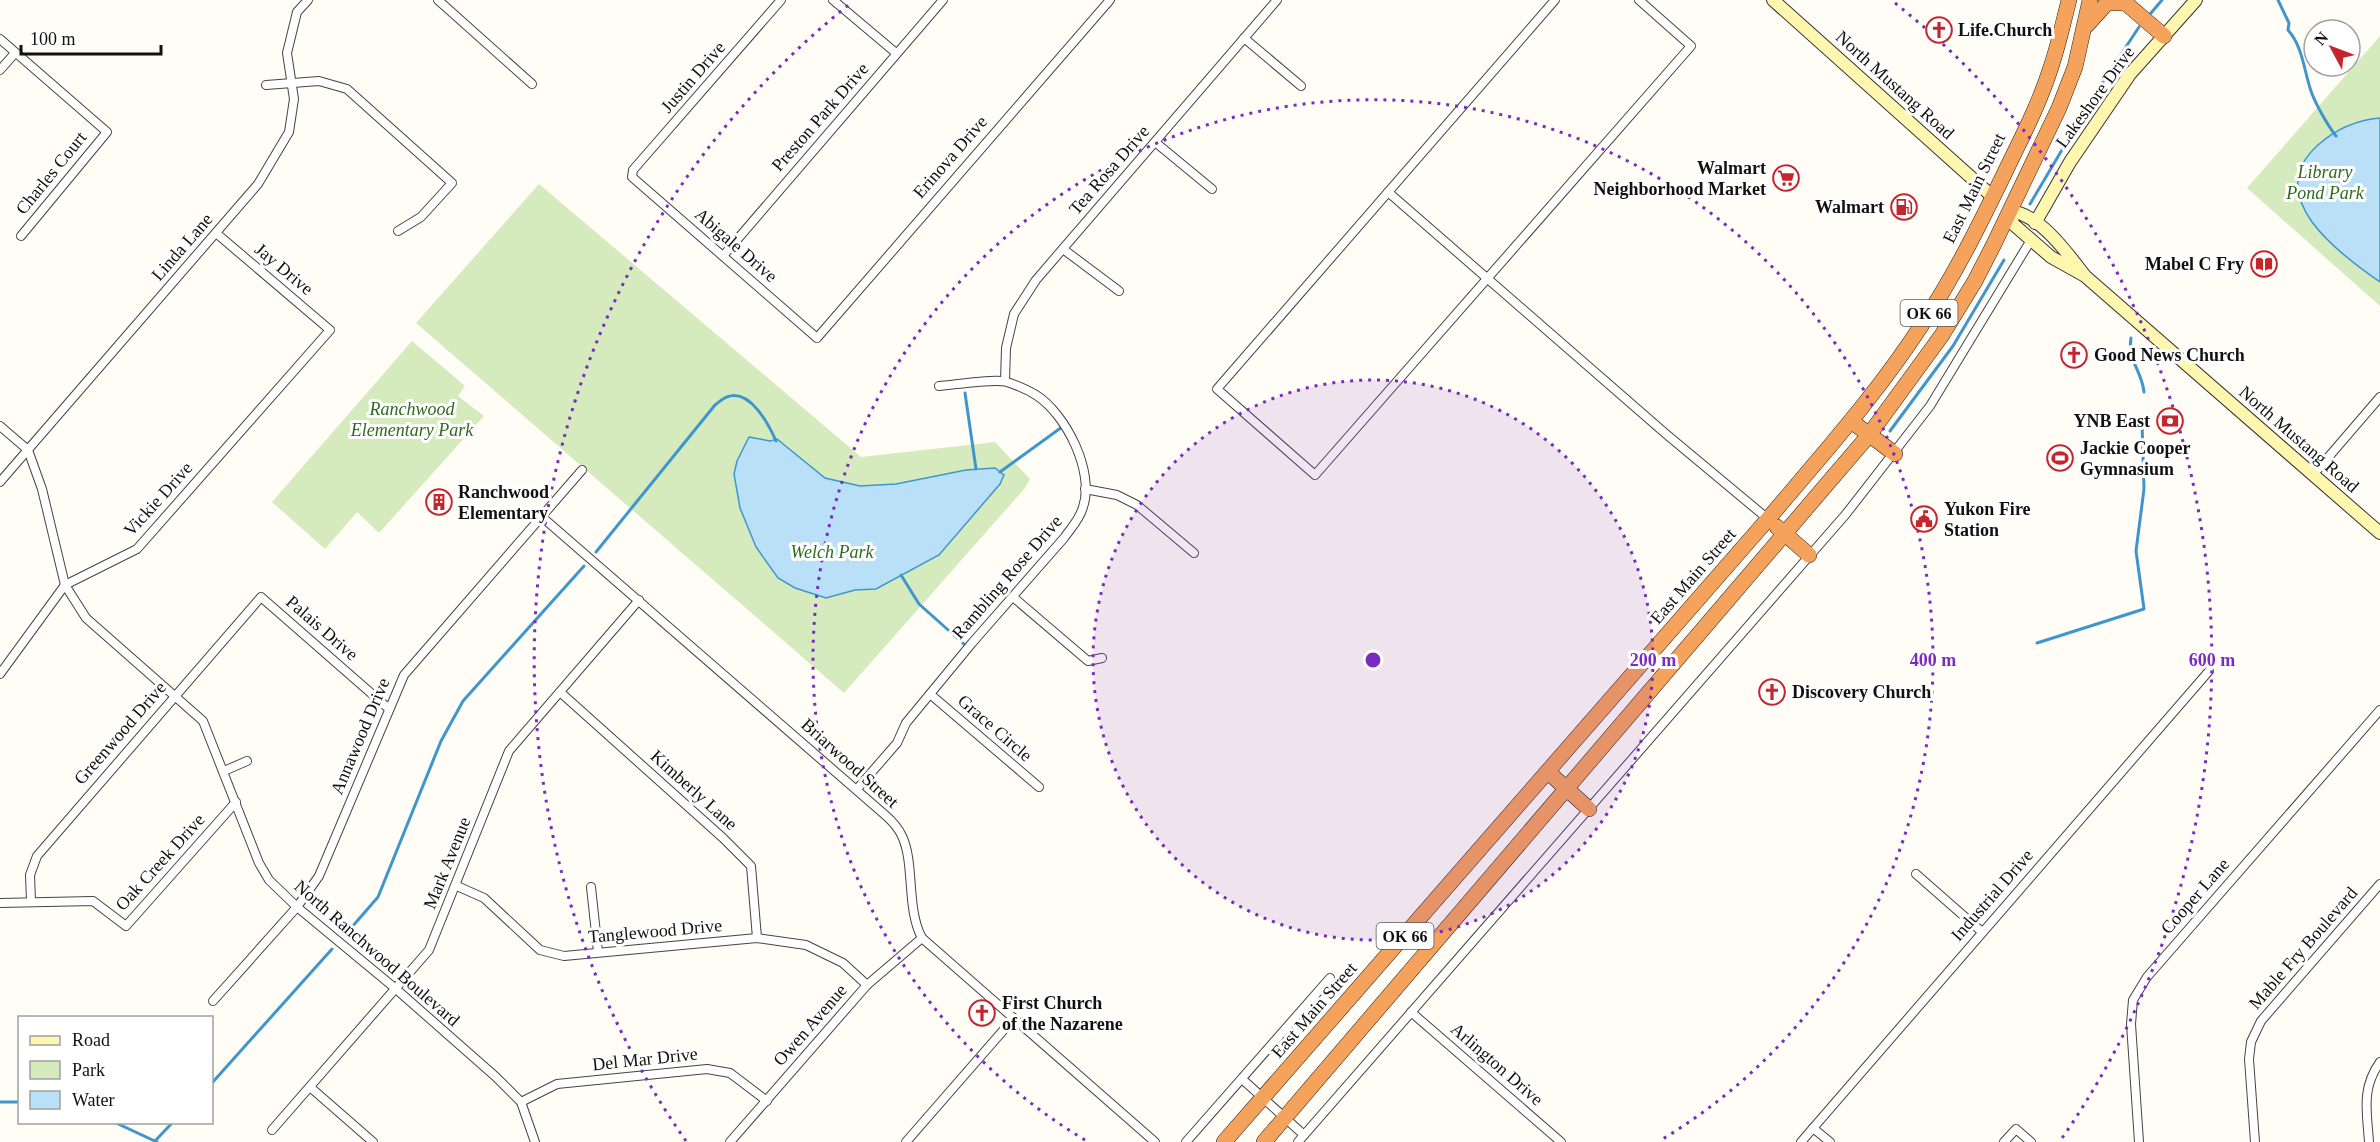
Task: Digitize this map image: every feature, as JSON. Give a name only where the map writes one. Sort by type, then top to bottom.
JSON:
[{"type":"highway","name":"East Main Street","points":[[1224,1142],[1851,421],[1923,323],[1954,273],[2040,97],[2050,70],[2069,0]]},
{"type":"highway","name":"OK 66","points":[[1264,1142],[1869,435],[1942,334],[1975,280],[2059,108],[2075,67],[2091,0]]},
{"type":"highway","points":[[2084,30],[2096,13],[2107,3],[2124,1],[2164,36]]},
{"type":"highway","points":[[1993,196],[2010,211]]},
{"type":"highway","points":[[1851,421],[1895,454]]},
{"type":"highway","points":[[1768,519],[1809,555]]},
{"type":"highway","points":[[1548,772],[1589,808]]},
{"type":"main road","name":"North Mustang Road","points":[[1773,0],[1993,196]]},
{"type":"main road","name":"Lakeshore Drive","points":[[2035,223],[2070,162],[2124,84],[2196,0]]},
{"type":"main road","name":"North Mustang Road","points":[[2085,276],[2051,257],[2031,240],[2013,224],[2010,211],[2023,212],[2061,245],[2085,276],[2380,533]]},
{"type":"street","name":"Linda Lane","points":[[0,482],[258,184],[290,132],[294,99],[287,53],[297,12],[308,0]]},
{"type":"street","points":[[438,0],[532,84]]},
{"type":"street","name":"Justin Drive","points":[[632,177],[633,170],[781,0]]},
{"type":"street","points":[[833,0],[896,53]]},
{"type":"street","name":"Preston Park Drive","points":[[723,256],[943,0]]},
{"type":"street","name":"Erinova Drive","points":[[817,338],[1110,0]]},
{"type":"street","points":[[1555,0],[1217,389],[1315,476],[1691,46],[1649,3],[1639,0]]},
{"type":"street","name":"Tea Rosa Drive","points":[[1005,381],[1006,348],[1014,314],[1036,280],[1244,38],[1272,2]]},
{"type":"street","points":[[1244,38],[1301,86]]},
{"type":"street","points":[[0,39],[15,53],[0,70]]},
{"type":"street","name":"Charles Court","points":[[15,53],[107,132],[21,236]]},
{"type":"street","points":[[266,85],[319,81],[347,89],[452,183],[421,217],[398,231]]},
{"type":"street","points":[[1155,142],[1212,189]]},
{"type":"street","name":"Abigale Drive","points":[[632,177],[817,338]]},
{"type":"street","points":[[1388,192],[1666,434],[1768,519]]},
{"type":"street","name":"Jay Drive","points":[[216,233],[330,330]]},
{"type":"street","points":[[1242,1079],[1284,1118],[1301,1138],[1895,454],[1930,406],[2031,240]]},
{"type":"street","points":[[1063,249],[1119,291]]},
{"type":"street","name":"Vickie Drive","points":[[0,674],[65,585],[137,549],[330,330]]},
{"type":"street","name":"Rambling Rose Drive","points":[[857,789],[897,743],[906,723],[930,693],[1065,538],[1084,506],[1086,480],[1078,451],[1067,427],[1037,395],[1005,381],[939,386]]},
{"type":"street","points":[[2313,475],[2380,397]]},
{"type":"street","name":"North Ranchwood Boulevard","points":[[0,426],[28,450],[42,489],[65,585],[86,618],[203,720],[264,872],[277,889],[297,907],[396,989],[496,1077],[521,1102],[535,1142]]},
{"type":"street","name":"Annawood Drive","points":[[213,1002],[297,907],[319,876],[388,708],[409,668],[582,470]]},
{"type":"street","points":[[1085,489],[1117,495],[1137,505],[1194,553]]},
{"type":"street","name":"Briarwood Street","points":[[542,517],[884,814],[903,837],[914,913],[922,938]]},
{"type":"street","name":"Palais Drive","points":[[261,597],[388,708]]},
{"type":"street","name":"Greenwood Drive","points":[[31,901],[30,875],[37,856],[261,597]]},
{"type":"street","points":[[1013,597],[1088,661],[1102,658]]},
{"type":"street","name":"Mark Avenue","points":[[272,1130],[429,950],[457,886],[509,751],[639,600]]},
{"type":"street","name":"Industrial Drive","points":[[1801,1142],[2209,671]]},
{"type":"street","name":"Kimberly Lane","points":[[560,692],[723,838],[751,866],[757,938]]},
{"type":"street","name":"Grace Circle","points":[[930,693],[1039,787]]},
{"type":"street","name":"Cooper Lane","points":[[2139,1142],[2131,1024],[2133,1000],[2147,977],[2380,710]]},
{"type":"street","points":[[224,771],[247,761]]},
{"type":"street","name":"Oak Creek Drive","points":[[0,903],[93,901],[126,926],[236,802]]},
{"type":"street","points":[[1916,874],[1982,932]]},
{"type":"street","name":"Mable Fry Boulevard","points":[[2255,1142],[2249,1059],[2251,1042],[2261,1021],[2380,884]]},
{"type":"street","name":"Tanglewood Drive","points":[[457,886],[484,898],[540,950],[564,956],[757,938],[806,945],[843,963],[867,985]]},
{"type":"street","points":[[591,887],[598,952]]},
{"type":"street","points":[[922,938],[1155,1142]]},
{"type":"street","name":"Owen Avenue","points":[[730,1142],[867,985],[922,938]]},
{"type":"street","name":"East Main Street","points":[[1186,1142],[1330,978]]},
{"type":"street","name":"Arlington Drive","points":[[1411,1012],[1561,1142]]},
{"type":"street","points":[[906,1142],[1014,1018]]},
{"type":"street","points":[[2369,1142],[2366,1092],[2370,1078],[2380,1062]]},
{"type":"street","name":"Del Mar Drive","points":[[521,1102],[557,1084],[707,1069],[730,1073],[767,1101]]},
{"type":"street","points":[[310,1087],[373,1142]]},
{"type":"street","points":[[1813,1128],[1830,1142]]},
{"type":"street","points":[[2004,1142],[2016,1129],[2031,1142]]},
{"type":"green space","name":"Library Pond Park","points":[[2380,36],[2380,306],[2247,188],[2343,78],[2362,78],[2362,57]]},
{"type":"green space","name":"Welch Park","points":[[539,184],[861,457],[995,442],[1030,479],[1025,488],[844,693],[416,323]]},
{"type":"green space","name":"Ranchwood Elementary Park","points":[[412,341],[465,386],[458,396],[484,416],[379,533],[357,512],[325,549],[272,502]]},
{"type":"water","points":[[2380,118],[2380,282],[2345,256],[2312,222],[2301,203],[2298,184],[2303,164],[2325,139],[2355,123]]},
{"type":"water","points":[[749,437],[770,441],[777,439],[825,478],[860,486],[896,484],[966,470],[995,468],[1004,475],[1000,484],[939,555],[876,589],[855,590],[826,598],[795,588],[778,578],[756,547],[740,508],[734,474],[737,461]]},
{"type":"waterway","points":[[2151,13],[2162,0]]},
{"type":"waterway","points":[[2278,0],[2289,23],[2288,30],[2300,51],[2313,96],[2336,136]]},
{"type":"waterway","points":[[2030,204],[2095,94],[2139,27]]},
{"type":"waterway","points":[[1890,431],[1953,346],[2004,260]]},
{"type":"waterway","points":[[2131,338],[2131,353],[2144,392]]},
{"type":"waterway","points":[[965,393],[976,469]]},
{"type":"waterway","points":[[596,552],[715,405],[724,398],[735,396],[751,403],[769,426],[776,441]]},
{"type":"waterway","points":[[2037,643],[2144,609],[2136,551],[2144,489],[2142,423]]},
{"type":"waterway","points":[[1000,472],[1062,427]]},
{"type":"waterway","points":[[345,935],[378,897],[441,741],[463,701],[584,566]]},
{"type":"waterway","points":[[901,575],[919,604],[965,645]]},
{"type":"waterway","points":[[213,1082],[332,949]]},
{"type":"waterway","points":[[0,1102],[18,1102]]},
{"type":"waterway","points":[[118,1124],[157,1142]]},
{"type":"waterway","points":[[155,1141],[171,1124]]},
{"type":"place","name":"Life.Church","points":[[1939,30]]},
{"type":"place","name":"Walmart Neighborhood Market","points":[[1786,178]]},
{"type":"place","name":"Walmart","points":[[1904,207]]},
{"type":"place","name":"Mabel C Fry","points":[[2264,264]]},
{"type":"place","name":"Good News Church","points":[[2074,355]]},
{"type":"place","name":"YNB East","points":[[2170,421]]},
{"type":"place","name":"Jackie Cooper Gymnasium","points":[[2060,458]]},
{"type":"place","name":"Ranchwood Elementary","points":[[439,502]]},
{"type":"place","name":"Yukon Fire Station","points":[[1924,519]]},
{"type":"place","name":"Discovery Church","points":[[1772,692]]},
{"type":"place","name":"First Church of the Nazarene","points":[[982,1013]]}]
